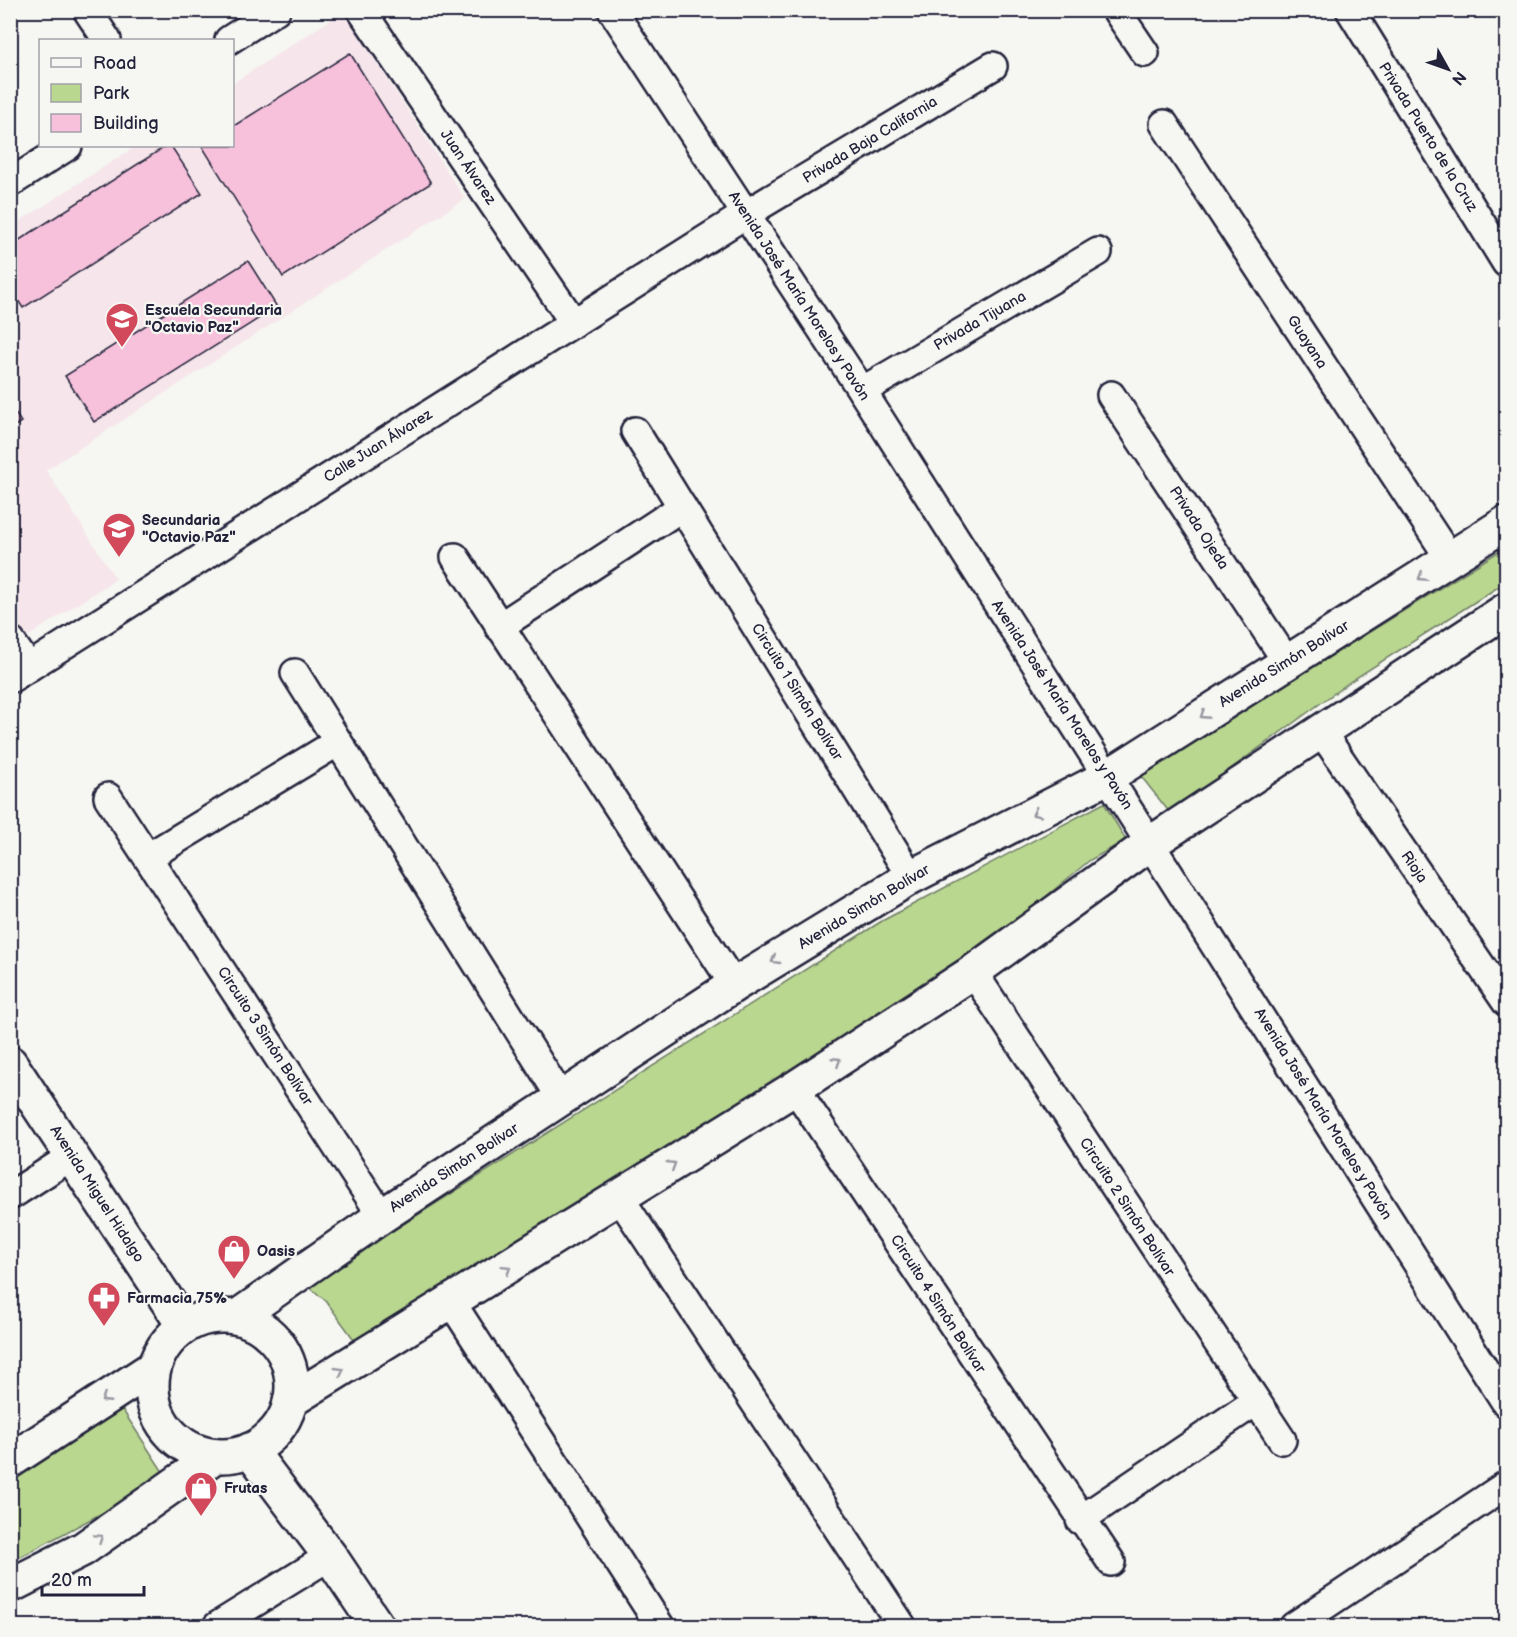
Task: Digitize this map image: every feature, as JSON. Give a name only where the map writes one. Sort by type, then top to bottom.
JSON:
[{"type":"main road","name":"Avenida Simón Bolívar","points":[[237,1317],[382,1216],[734,985],[911,877],[1107,777],[1506,523]]},
{"type":"main road","points":[[290,1401],[452,1303],[795,1088],[973,972],[1151,843],[1321,731],[1503,620]]},
{"type":"main road","name":"Avenida Miguel Hidalgo","points":[[10,1063],[184,1326]]},
{"type":"main road","points":[[219,1315],[237,1317],[262,1328],[281,1348],[291,1373],[290,1401],[282,1421],[268,1438],[250,1450],[233,1455],[215,1456],[192,1449],[167,1429],[158,1415],[152,1392],[154,1367],[165,1344],[184,1326],[201,1318],[219,1315]]},
{"type":"main road","points":[[10,1461],[154,1367]]},
{"type":"main road","points":[[250,1450],[330,1557],[377,1626]]},
{"type":"main road","points":[[10,1586],[83,1549],[215,1456]]},
{"type":"street","points":[[87,10],[106,39]]},
{"type":"street","points":[[232,39],[276,10]]},
{"type":"street","name":"Juan Álvarez","points":[[361,10],[574,323]]},
{"type":"street","name":"Avenida José María Morelos y Pavón","points":[[612,10],[862,391],[1506,1403]]},
{"type":"street","points":[[1116,10],[1145,53]]},
{"type":"street","name":"Privada Puerto de la Cruz","points":[[1350,10],[1506,263]]},
{"type":"street","name":"Privada Baja California","points":[[746,214],[993,66]]},
{"type":"street","name":"Guayana","points":[[1164,124],[1450,559]]},
{"type":"street","points":[[10,183],[66,147]]},
{"type":"street","name":"Calle Juan Álvarez","points":[[20,673],[746,214]]},
{"type":"street","name":"Privada Tijuana","points":[[862,391],[1098,252]]},
{"type":"street","name":"Privada Ojeda","points":[[1111,395],[1287,662]]},
{"type":"street","name":"Circuito 1 Simón Bolívar","points":[[635,431],[911,877]]},
{"type":"street","points":[[499,627],[682,507]]},
{"type":"street","points":[[455,557],[734,985]]},
{"type":"street","points":[[10,640],[20,673]]},
{"type":"street","points":[[295,673],[561,1098]]},
{"type":"street","name":"Rioja","points":[[1321,731],[1506,1002]]},
{"type":"street","points":[[148,857],[338,742]]},
{"type":"street","name":"Circuito 3 Simón Bolívar","points":[[108,797],[382,1216]]},
{"type":"street","name":"Circuito 2 Simón Bolívar","points":[[973,972],[1282,1440]]},
{"type":"street","name":"Circuito 4 Simón Bolívar","points":[[795,1088],[1080,1520],[1111,1562]]},
{"type":"street","points":[[10,1196],[72,1156]]},
{"type":"street","points":[[620,1198],[900,1626]]},
{"type":"street","points":[[452,1303],[660,1626]]},
{"type":"street","points":[[1080,1520],[1255,1402]]},
{"type":"street","points":[[1294,1626],[1506,1485]]},
{"type":"street","points":[[217,1626],[330,1557]]},
{"type":"shaded area","name":"Escuela Secundaria \"Octavio Paz\"","points":[[344,11],[465,199],[46,470],[116,579],[27,637],[11,612],[11,227],[134,147],[234,147],[234,82]]},
{"type":"green space","points":[[1506,547],[1506,582],[1351,681],[1170,813],[1140,775]]},
{"type":"green space","points":[[1104,803],[1126,840],[1090,860],[915,1005],[358,1345],[326,1301],[307,1285],[882,921]]},
{"type":"green space","points":[[118,1403],[167,1478],[11,1562],[11,1471]]},
{"type":"building","points":[[350,53],[431,183],[283,277],[203,147],[234,147],[234,126]]},
{"type":"building","points":[[164,147],[172,147],[202,193],[23,308],[10,288],[10,246]]},
{"type":"building","points":[[248,261],[277,307],[94,422],[65,376]]},
{"type":"building","points":[[10,405],[21,422],[10,429]]},
{"type":"place","name":"Escuela Secundaria \"Octavio Paz\"","points":[[122,348]]},
{"type":"place","name":"Secundaria \"Octavio Paz\"","points":[[119,558]]},
{"type":"place","name":"Oasis","points":[[234,1280]]},
{"type":"place","name":"Farmacia 75%","points":[[104,1327]]},
{"type":"place","name":"Frutas","points":[[201,1517]]}]
